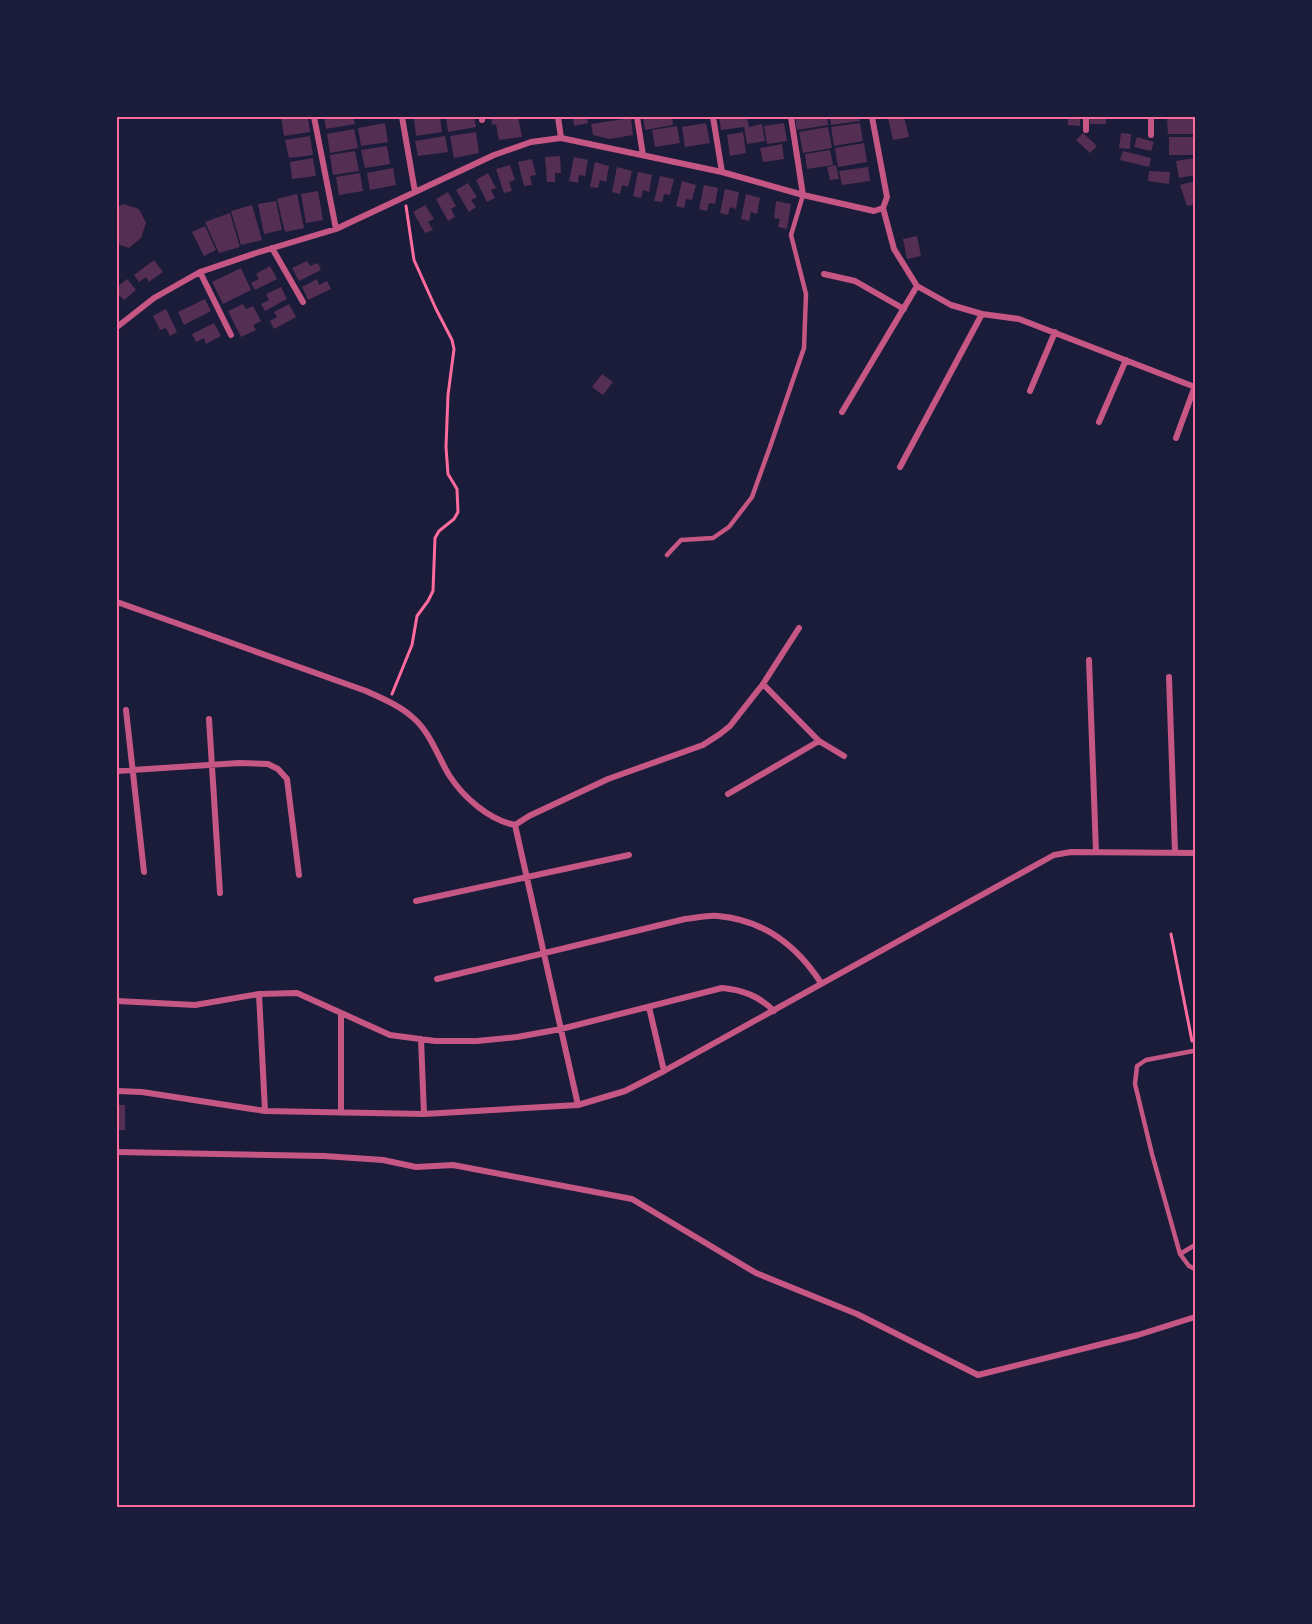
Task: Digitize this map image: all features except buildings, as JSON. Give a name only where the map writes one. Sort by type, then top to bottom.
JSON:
[{"type":"street","points":[[314,117],[336,229]]},
{"type":"street","points":[[402,117],[415,192]]},
{"type":"street","points":[[558,117],[561,138]]},
{"type":"street","points":[[637,117],[643,155]]},
{"type":"street","points":[[713,117],[722,172]]},
{"type":"street","points":[[791,117],[803,195]]},
{"type":"street","points":[[872,117],[887,197],[883,208],[894,249],[917,286],[951,305],[982,314],[1019,319],[1195,386],[1176,438]]},
{"type":"street","points":[[1086,117],[1086,130]]},
{"type":"street","points":[[1151,135],[1152,117]]},
{"type":"street","points":[[117,327],[154,298],[200,272],[336,229],[503,152],[531,142],[561,138],[722,172],[803,195],[874,211],[883,208]]},
{"type":"street","points":[[272,248],[303,302]]},
{"type":"street","points":[[200,272],[231,335]]},
{"type":"street","points":[[824,274],[855,281],[904,309]]},
{"type":"street","points":[[843,412],[917,286]]},
{"type":"street","points":[[900,467],[982,314]]},
{"type":"street","points":[[1030,391],[1055,332]]},
{"type":"street","points":[[1099,422],[1126,360]]},
{"type":"street","points":[[117,602],[366,691],[388,702],[412,716],[427,734],[450,777],[475,804],[502,823],[514,825],[608,780],[703,745],[730,726],[763,684],[799,628]]},
{"type":"street","points":[[1089,660],[1096,852]]},
{"type":"street","points":[[1169,677],[1175,852]]},
{"type":"street","points":[[763,684],[819,741],[844,756]]},
{"type":"street","points":[[126,711],[144,873]]},
{"type":"street","points":[[209,720],[220,893]]},
{"type":"street","points":[[728,794],[819,741]]},
{"type":"street","points":[[117,771],[239,763],[268,764],[278,769],[287,779],[299,875]]},
{"type":"street","points":[[514,825],[579,1105]]},
{"type":"street","points":[[117,1091],[142,1092],[265,1111],[424,1114],[579,1105],[625,1091],[664,1071],[1054,855],[1062,852],[1195,853]]},
{"type":"street","points":[[416,901],[629,855]]},
{"type":"street","points":[[437,979],[686,919],[716,916],[745,920],[777,936],[807,961],[821,983]]},
{"type":"street","points":[[117,1001],[195,1005],[259,994],[297,993],[390,1035],[421,1039],[477,1041],[561,1029],[722,988],[743,990],[765,1002],[774,1011]]},
{"type":"street","points":[[259,994],[265,1111]]},
{"type":"street","points":[[649,1007],[664,1071]]},
{"type":"street","points":[[341,1014],[341,1113]]},
{"type":"street","points":[[421,1039],[424,1114]]},
{"type":"street","points":[[117,1152],[324,1156],[382,1160],[416,1167],[453,1165],[632,1199],[756,1274],[857,1314],[978,1375],[1138,1335],[1195,1317]]},
{"type":"lane","points":[[667,555],[681,540],[713,538],[721,533],[729,527],[752,497],[804,348],[806,294],[792,235],[803,195]]},
{"type":"lane","points":[[1193,1051],[1146,1060],[1137,1066],[1136,1084],[1152,1155],[1180,1254],[1189,1266],[1195,1269]]},
{"type":"lane","points":[[1180,1254],[1195,1245]]},
{"type":"path","points":[[388,702],[412,645],[417,616],[433,591],[435,538],[438,531],[454,519],[458,512],[457,489],[448,474],[446,447],[447,395],[454,349],[452,340],[414,260],[404,198]]},
{"type":"path","points":[[1171,934],[1193,1051]]}]
